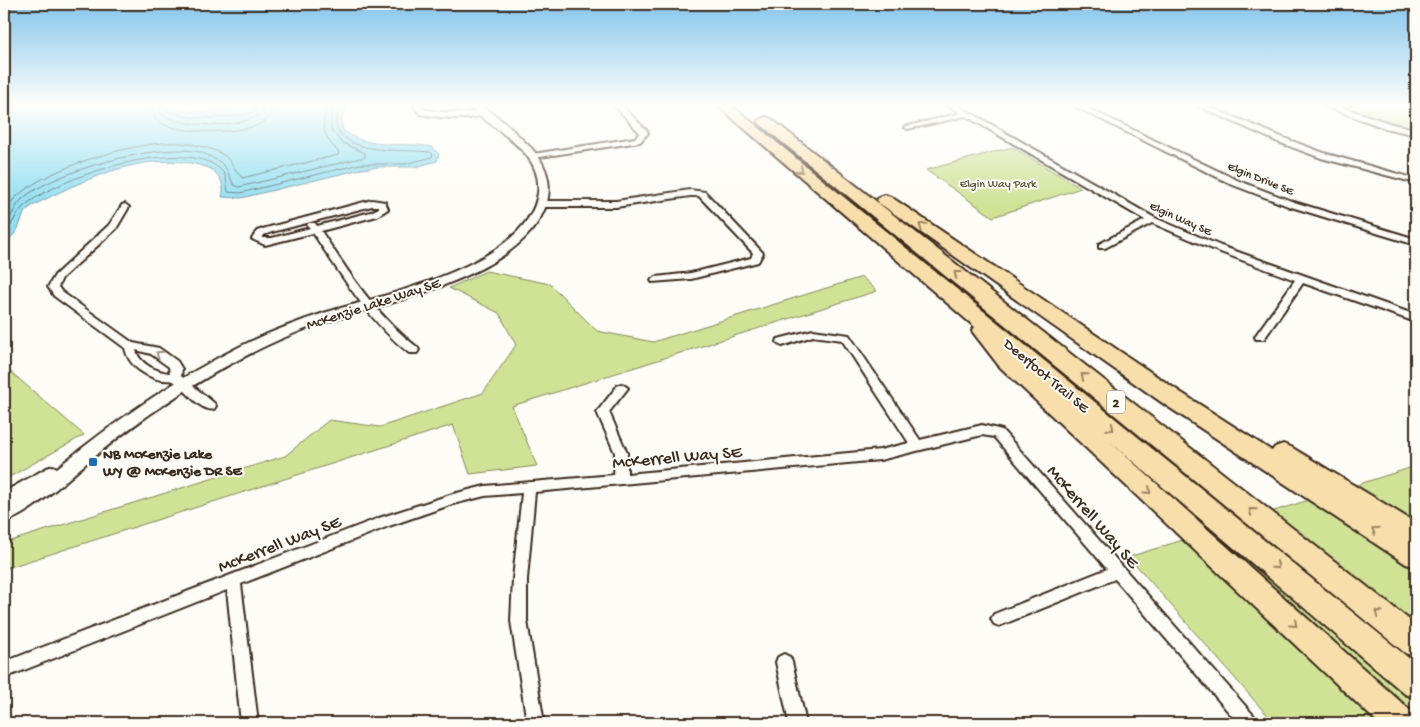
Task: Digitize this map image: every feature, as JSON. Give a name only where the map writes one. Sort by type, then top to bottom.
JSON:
[{"type":"highway","name":"Deerfoot Trail SE","points":[[764,139],[1416,683]]},
{"type":"highway","name":"Deerfoot Trail SE","points":[[786,139],[1003,310],[1416,643]]},
{"type":"highway","points":[[814,162],[874,193],[1172,398],[1416,556]]},
{"type":"highway","points":[[966,308],[1006,361],[1401,723]]},
{"type":"highway","points":[[1048,314],[1073,323],[1416,536]]},
{"type":"street","name":"McKenzie Lake Way SE","points":[[4,515],[47,487],[83,456],[180,380],[266,340],[318,320],[448,279],[490,260],[508,247],[536,217],[541,204],[542,183],[538,167],[533,156],[519,139]]},
{"type":"street","points":[[533,156],[638,139]]},
{"type":"street","name":"Elgin Way SE","points":[[1011,139],[1152,220],[1218,248],[1416,319]]},
{"type":"street","name":"Elgin Drive SE","points":[[1146,139],[1236,183],[1291,204],[1416,242]]},
{"type":"street","points":[[1279,139],[1324,156],[1416,181]]},
{"type":"street","points":[[541,204],[609,204],[690,193],[702,194],[758,253],[755,260],[691,276],[656,280]]},
{"type":"street","points":[[372,203],[382,204],[384,207],[377,213],[316,230],[268,242],[257,239],[258,235],[266,231],[372,203]]},
{"type":"street","points":[[125,207],[113,227],[58,277],[53,287],[58,294],[130,346],[155,351],[175,366],[180,380],[210,406]]},
{"type":"street","points":[[308,220],[367,304],[392,334],[413,350]]},
{"type":"street","points":[[1102,246],[1152,220]]},
{"type":"street","points":[[1260,337],[1302,279]]},
{"type":"street","points":[[782,342],[812,333],[845,337],[917,444]]},
{"type":"street","points":[[130,346],[132,357],[153,374],[159,377],[180,380]]},
{"type":"street","points":[[620,480],[621,453],[603,412],[622,388]]},
{"type":"street","name":"McKerrell Way SE","points":[[4,670],[375,526],[485,490],[620,480],[880,455],[917,444],[982,430],[998,433],[1249,723]]},
{"type":"street","name":"McKenzie Lake Way SE","points":[[4,500],[83,456]]},
{"type":"street","points":[[529,486],[520,579],[519,613],[521,639],[536,723]]},
{"type":"street","points":[[1000,619],[1117,572]]},
{"type":"street","points":[[233,582],[250,723]]},
{"type":"street","points":[[784,662],[798,723]]},
{"type":"green space","name":"Elgin Way Park","points":[[1012,147],[1081,188],[993,217],[926,170]]},
{"type":"green space","points":[[486,271],[550,284],[597,331],[653,342],[862,277],[877,291],[512,406],[537,466],[470,474],[453,425],[4,569],[4,543],[285,456],[329,420],[380,427],[483,393],[516,345],[499,313],[449,288]]},
{"type":"green space","points":[[4,366],[84,435],[4,480]]},
{"type":"green space","points":[[1416,466],[1416,723],[1274,723],[1129,557]]},
{"type":"water","points":[[4,139],[358,139],[375,143],[432,147],[439,154],[437,161],[415,167],[361,169],[241,198],[222,197],[223,188],[218,175],[206,167],[184,162],[162,161],[139,164],[94,177],[32,206],[25,211],[17,231],[4,245]]},
{"type":"place","name":"NB McKenzie Lake WY @ McKenzie DR SE","points":[[93,462]]}]
